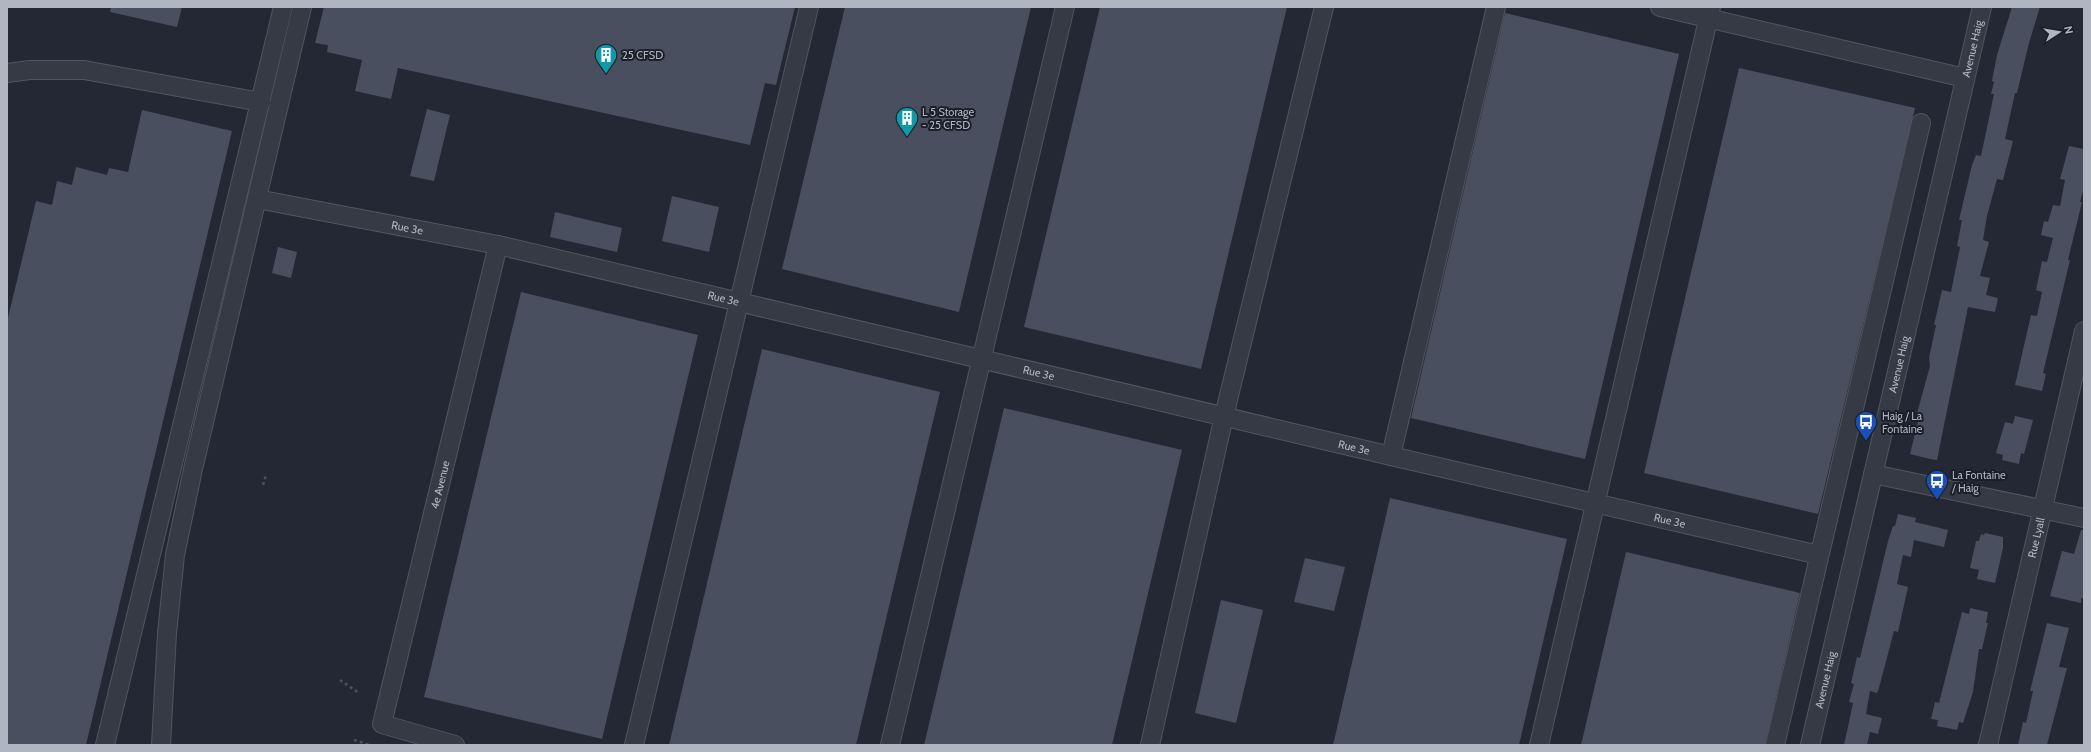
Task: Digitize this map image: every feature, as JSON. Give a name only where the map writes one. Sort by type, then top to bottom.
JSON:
[{"type":"street","points":[[105,745],[284,7]]},
{"type":"street","points":[[161,745],[167,633],[175,555],[193,469],[302,7]]},
{"type":"street","points":[[634,745],[809,7]]},
{"type":"street","points":[[890,745],[1065,7]]},
{"type":"street","points":[[1150,745],[1224,416],[1324,7]]},
{"type":"street","points":[[1391,456],[1496,7]]},
{"type":"street","points":[[1660,7],[1710,12],[1965,78]]},
{"type":"street","name":"Avenue Haig","points":[[1810,745],[1982,7]]},
{"type":"street","points":[[1539,745],[1710,12]]},
{"type":"street","points":[[7,74],[30,70],[84,70],[260,102]]},
{"type":"street","points":[[1775,745],[1921,123]]},
{"type":"street","name":"Rue 3e","points":[[257,199],[498,245],[1594,504],[1819,555]]},
{"type":"street","name":"4e Avenue","points":[[455,745],[382,724],[498,245]]},
{"type":"street","name":"Rue Lyall","points":[[1988,745],[2084,331]]},
{"type":"street","points":[[1873,474],[2084,518]]},
{"type":"path","points":[[263,485],[266,475]]},
{"type":"path","points":[[340,680],[359,693]]},
{"type":"path","points":[[354,740],[370,745]]},
{"type":"building","points":[[111,7],[182,7],[177,27],[110,12]]},
{"type":"building","name":"25 CFSD","points":[[324,7],[795,7],[776,85],[765,83],[750,145],[398,68],[391,99],[355,91],[362,60],[327,52],[328,45],[315,43]]},
{"type":"building","name":"L 5 Storage - 25 CFSD","points":[[845,7],[1031,7],[959,312],[782,269]]},
{"type":"building","points":[[1100,7],[1287,7],[1201,369],[1024,327]]},
{"type":"building","points":[[2012,7],[2040,7],[2029,43],[2017,93],[2015,93],[2005,139],[2013,141],[2003,180],[1997,179],[1987,216],[1983,240],[1989,242],[1980,276],[1990,278],[1986,295],[1998,298],[1995,312],[1968,307],[1937,460],[1930,459],[1910,454],[1919,417],[1916,417],[1930,366],[1929,358],[1936,325],[1934,325],[1942,290],[1951,292],[1960,247],[1957,246],[1962,220],[1959,220],[1972,165],[1976,155],[1981,156],[1994,94],[1991,94],[1997,55]]},
{"type":"building","points":[[1505,13],[1679,54],[1585,459],[1411,418]]},
{"type":"building","points":[[1739,68],[1915,108],[1818,514],[1644,473]]},
{"type":"building","points":[[427,109],[450,115],[434,181],[410,176]]},
{"type":"building","points":[[142,110],[232,131],[86,745],[7,745],[7,322],[36,201],[52,205],[57,181],[72,185],[76,167],[107,175],[109,168],[128,172]]},
{"type":"building","points":[[2069,146],[2084,149],[2084,187],[2080,202],[2082,202],[2068,260],[2070,260],[2043,373],[2046,374],[2042,391],[2015,385],[2031,315],[2037,316],[2042,292],[2036,290],[2042,261],[2047,262],[2053,238],[2041,235],[2044,221],[2048,222],[2053,205],[2060,206],[2065,180],[2060,179]]},
{"type":"building","points":[[672,196],[719,207],[709,252],[662,241]]},
{"type":"building","points":[[555,212],[622,228],[617,252],[550,237]]},
{"type":"building","points":[[278,247],[297,252],[291,278],[272,273]]},
{"type":"building","points":[[521,292],[698,335],[602,739],[424,697]]},
{"type":"building","points":[[762,349],[940,392],[856,745],[669,745]]},
{"type":"building","points":[[1004,408],[1182,450],[1112,745],[924,745]]},
{"type":"building","points":[[2015,416],[2033,420],[2024,454],[2021,453],[2019,464],[2002,460],[2003,455],[1996,453],[2005,422],[2013,424]]},
{"type":"building","points":[[1390,498],[1567,539],[1519,745],[1333,745]]},
{"type":"building","points":[[1898,514],[1916,518],[1915,522],[1948,530],[1944,547],[1914,540],[1911,557],[1903,555],[1897,584],[1908,587],[1898,632],[1894,631],[1877,693],[1870,691],[1866,714],[1882,718],[1878,734],[1870,732],[1867,745],[1844,745],[1853,703],[1849,702],[1854,684],[1851,683],[1857,657],[1860,658],[1888,541],[1893,526],[1895,526]]},
{"type":"building","points":[[2081,530],[2084,530],[2084,599],[2081,598],[2081,603],[2050,596],[2062,551],[2074,554]]},
{"type":"building","points":[[1985,533],[2003,537],[2003,548],[1995,583],[1977,579],[1979,570],[1970,568],[1976,541],[1979,541],[1981,534],[1984,535]]},
{"type":"building","points":[[1626,552],[1800,593],[1765,745],[1581,745]]},
{"type":"building","points":[[1305,558],[1345,567],[1334,611],[1294,602]]},
{"type":"building","points":[[1221,600],[1263,610],[1236,723],[1195,713]]},
{"type":"building","points":[[1970,608],[1988,612],[1986,623],[1988,623],[1982,649],[1979,649],[1973,692],[1963,723],[1959,722],[1957,730],[1937,726],[1938,720],[1931,719],[1935,702],[1939,703],[1962,612],[1969,614]]},
{"type":"building","points":[[2047,623],[2069,628],[2059,667],[2067,668],[2047,745],[2018,745],[2023,722],[2026,723],[2033,691],[2030,691]]},
{"type":"place","name":"25 CFSD","points":[[606,74]]},
{"type":"place","name":"L 5 Storage - 25 CFSD","points":[[907,138]]},
{"type":"place","name":"Haig / La Fontaine","points":[[1866,442]]},
{"type":"place","name":"La Fontaine / Haig","points":[[1937,500]]}]
